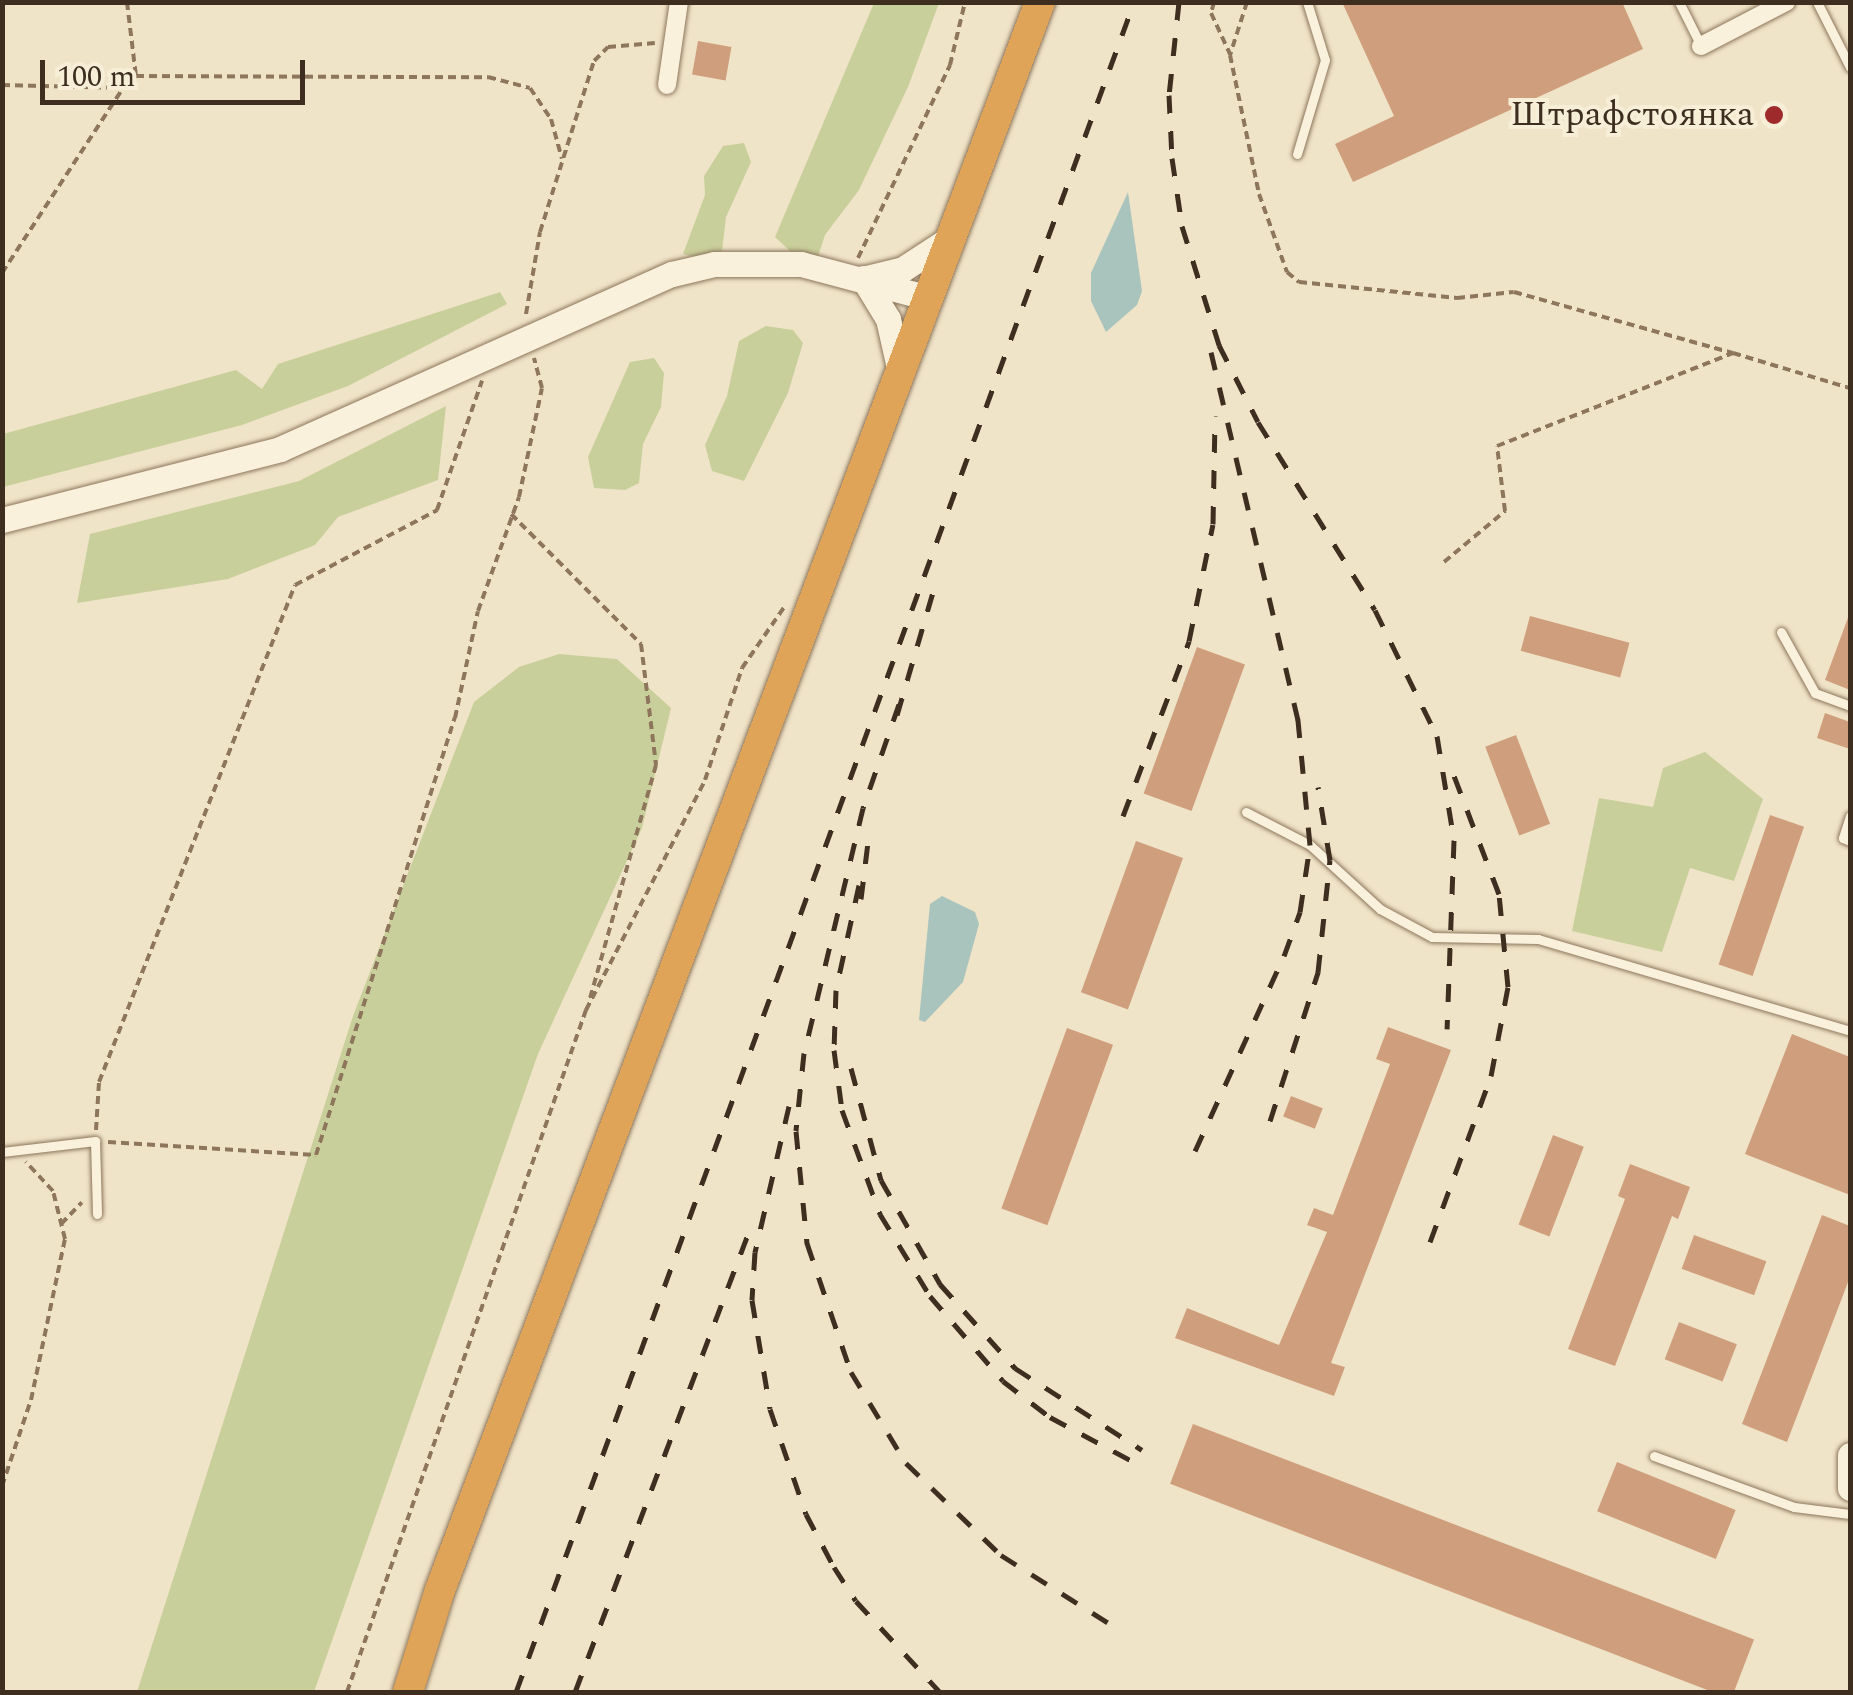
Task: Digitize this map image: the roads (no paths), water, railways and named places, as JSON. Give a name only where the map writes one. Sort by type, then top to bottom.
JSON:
[{"type":"highway","points":[[408,1692],[440,1590],[1040,2]]},
{"type":"street","points":[[667,85],[679,2]]},
{"type":"street","points":[[1701,46],[1786,2]]},
{"type":"street","points":[[856,277],[904,269],[952,236]]},
{"type":"street","points":[[2,520],[280,449],[629,290],[714,264],[801,264],[929,298]]},
{"type":"street","points":[[856,277],[888,320],[900,372]]},
{"type":"street","points":[[1850,1455],[1850,1488]]},
{"type":"lane","points":[[1297,154],[1325,60],[1307,2]]},
{"type":"lane","points":[[1679,2],[1701,46]]},
{"type":"lane","points":[[1817,2],[1850,67]]},
{"type":"lane","points":[[1781,632],[1815,693],[1850,706]]},
{"type":"lane","points":[[1246,812],[1310,844],[1380,909],[1432,937],[1538,939],[1850,1031]]},
{"type":"lane","points":[[1850,816],[1843,838],[1850,841]]},
{"type":"lane","points":[[3,1152],[95,1141],[97,1214]]},
{"type":"lane","points":[[1654,1456],[1794,1507],[1850,1514]]},
{"type":"water","points":[[1128,192],[1142,291],[1137,305],[1106,332],[1091,301],[1091,273]]},
{"type":"water","points":[[942,896],[975,912],[979,924],[963,982],[925,1022],[919,1020],[930,904]]},
{"type":"railway","points":[[516,1692],[1134,2]]},
{"type":"railway","points":[[1179,2],[1169,95],[1172,158],[1182,226],[1219,345],[1258,422],[1375,610],[1437,736],[1454,840],[1447,1029]]},
{"type":"railway","points":[[1195,1151],[1284,956],[1300,912],[1310,845],[1298,720],[1211,352]]},
{"type":"railway","points":[[1123,816],[1189,641],[1213,524],[1215,416]]},
{"type":"railway","points":[[897,715],[935,585]]},
{"type":"railway","points":[[899,704],[863,808],[804,1053],[796,1131],[807,1243],[851,1372],[906,1463],[1001,1555],[1115,1627]]},
{"type":"railway","points":[[1430,1242],[1491,1076],[1508,987],[1499,894],[1453,773]]},
{"type":"railway","points":[[1270,1121],[1318,972],[1330,860],[1318,787]]},
{"type":"railway","points":[[861,899],[869,834]]},
{"type":"railway","points":[[859,885],[836,990],[834,1050],[842,1110],[880,1214],[930,1296],[1003,1381],[1050,1417],[1134,1462]]},
{"type":"railway","points":[[851,1068],[881,1180],[940,1284],[1015,1368],[1142,1450]]},
{"type":"railway","points":[[789,1106],[755,1252],[752,1300],[770,1409],[806,1514],[834,1567],[856,1601],[940,1692]]},
{"type":"railway","points":[[575,1692],[749,1231]]},
{"type":"place","name":"Штрафстоянка","points":[[1774,115]]}]
